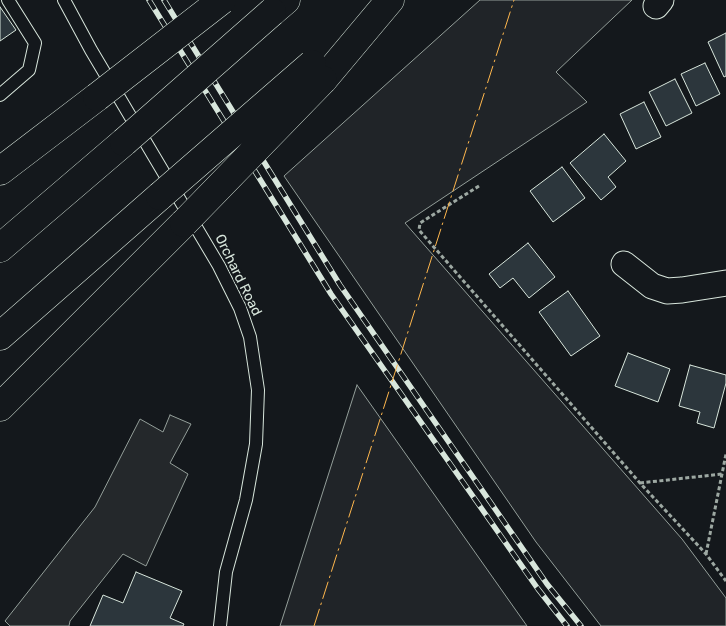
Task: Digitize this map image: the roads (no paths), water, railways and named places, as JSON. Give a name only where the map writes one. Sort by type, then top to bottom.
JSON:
[{"type":"highway","points":[[0,171],[222,0]]},
{"type":"highway","points":[[0,407],[184,223],[317,72],[388,0]]},
{"type":"highway","points":[[0,248],[279,6]]},
{"type":"highway","points":[[0,336],[160,196],[317,72]]},
{"type":"street","points":[[624,264],[652,286],[667,291],[726,283]]},
{"type":"lane","points":[[0,95],[29,70],[35,43],[8,0]]},
{"type":"lane","name":"Orchard Road","points":[[64,0],[96,58],[219,266],[240,308],[250,337],[258,390],[256,444],[246,500],[226,572],[220,626]]},
{"type":"railway","points":[[149,0],[331,294],[538,589],[567,626]]},
{"type":"railway","points":[[164,0],[340,285],[547,584],[581,626]]}]
